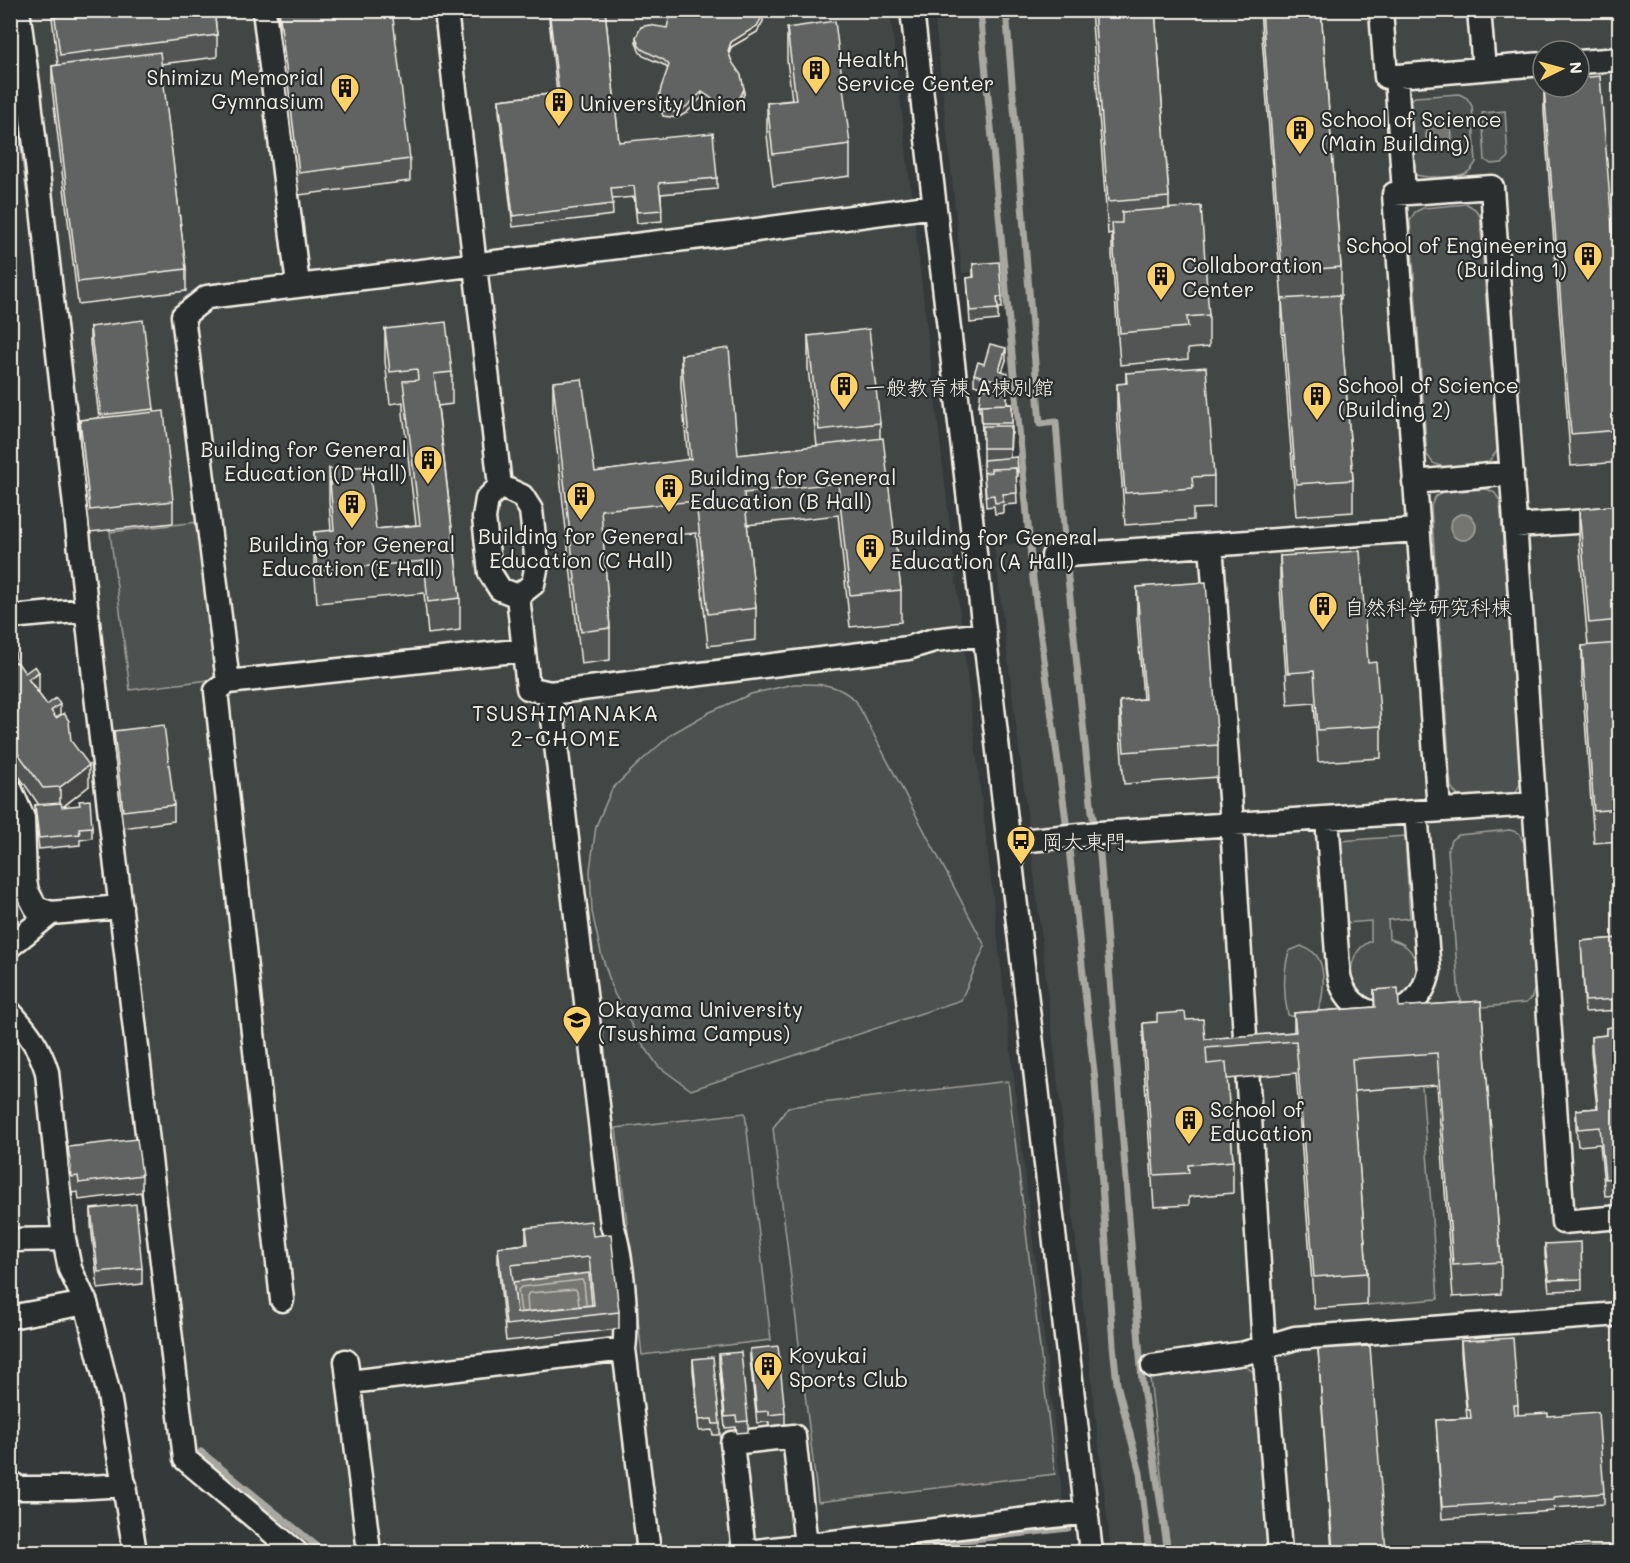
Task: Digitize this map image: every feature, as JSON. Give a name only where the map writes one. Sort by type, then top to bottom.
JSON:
[{"type":"street","points":[[18,10],[30,104],[81,610],[115,908],[185,1459],[296,1552]]},
{"type":"street","points":[[264,10],[298,285]]},
{"type":"street","points":[[446,10],[500,486],[488,499],[484,518],[490,573],[500,589],[518,596]]},
{"type":"street","points":[[912,10],[1091,1552]]},
{"type":"street","points":[[1381,10],[1386,77],[1531,65]]},
{"type":"street","points":[[1479,10],[1484,69]]},
{"type":"street","points":[[1591,61],[1620,59]]},
{"type":"street","points":[[1396,76],[1404,193]]},
{"type":"street","points":[[1438,810],[1394,194],[1492,187],[1563,1222],[1620,1217]]},
{"type":"street","points":[[228,682],[183,316],[207,297],[934,206]]},
{"type":"street","points":[[1414,482],[1512,473]]},
{"type":"street","points":[[500,486],[522,496],[531,510],[537,564],[533,584],[518,596]]},
{"type":"street","points":[[1515,526],[1620,519]]},
{"type":"street","points":[[1062,556],[1417,530]]},
{"type":"street","points":[[1211,545],[1232,824],[1264,1347],[1280,1552]]},
{"type":"street","points":[[518,596],[528,688],[550,693],[908,648],[934,640],[985,634]]},
{"type":"street","points":[[10,617],[81,610]]},
{"type":"street","points":[[282,1300],[216,691],[228,682],[524,650]]},
{"type":"street","points":[[550,693],[612,1225],[618,1242],[626,1333],[624,1349],[649,1552]]},
{"type":"street","points":[[10,788],[23,818],[17,837],[27,891],[36,908],[51,914],[115,908]]},
{"type":"street","points":[[1009,842],[1232,824],[1534,804]]},
{"type":"street","points":[[1327,818],[1341,986],[1349,998],[1362,1009],[1384,1014],[1400,1011],[1414,1002],[1424,990],[1429,971],[1416,812]]},
{"type":"street","points":[[10,946],[51,914]]},
{"type":"street","points":[[10,1012],[27,1030],[41,1052],[47,1072],[64,1239],[70,1269],[86,1303],[109,1395],[118,1486],[135,1552]]},
{"type":"street","points":[[10,1240],[64,1239]]},
{"type":"street","points":[[10,1317],[86,1303]]},
{"type":"street","points":[[1153,1366],[1245,1353],[1295,1338],[1620,1314]]},
{"type":"street","points":[[369,1552],[348,1371],[624,1349]]},
{"type":"street","points":[[806,1546],[794,1436],[732,1443],[746,1552],[806,1546],[1087,1512]]},
{"type":"street","points":[[11,1482],[17,1488],[118,1486]]},
{"type":"shaded area","name":"Okayama University (Tsushima Campus)","points":[[25,11],[890,11],[1066,1526],[849,1552],[313,1552],[192,1455]]},
{"type":"shaded area","points":[[934,11],[1619,11],[1619,1552],[1111,1552],[1033,863],[994,546],[1021,543],[1025,526],[1001,269],[962,273]]},
{"type":"shaded area","points":[[1459,94],[1467,98],[1472,106],[1476,162],[1472,169],[1461,175],[1447,177],[1413,174],[1407,102],[1415,97]]},
{"type":"shaded area","points":[[1505,111],[1508,158],[1502,163],[1491,164],[1485,160],[1482,113]]},
{"type":"shaded area","points":[[1467,204],[1480,216],[1497,451],[1485,464],[1443,467],[1433,463],[1427,455],[1410,221],[1415,212],[1423,208]]},
{"type":"shaded area","points":[[1487,489],[1495,493],[1500,501],[1521,782],[1516,792],[1509,796],[1468,799],[1457,795],[1451,787],[1431,506],[1435,497],[1443,492]]},
{"type":"shaded area","points":[[198,522],[217,679],[130,690],[110,532]]},
{"type":"shaded area","points":[[794,684],[827,685],[841,690],[856,701],[985,946],[961,1000],[691,1090],[658,1066],[638,1037],[614,993],[601,953],[592,912],[590,870],[596,826],[612,789],[673,733],[710,712],[751,694]]},
{"type":"shaded area","points":[[1510,830],[1519,833],[1524,843],[1535,987],[1532,997],[1526,1003],[1473,1008],[1464,1005],[1459,996],[1448,849],[1451,840],[1458,835]]},
{"type":"shaded area","points":[[1405,836],[1410,918],[1388,920],[1389,939],[1402,944],[1411,952],[1416,962],[1417,972],[1408,993],[1398,1000],[1385,1003],[1372,1002],[1363,997],[1352,978],[1354,957],[1371,941],[1371,921],[1346,923],[1340,841]]},
{"type":"shaded area","points":[[1301,946],[1314,953],[1323,975],[1321,1003],[1315,1017],[1297,1018],[1288,1015],[1286,1007],[1284,983],[1287,959],[1289,951]]},
{"type":"shaded area","points":[[1008,1081],[1055,1474],[818,1502],[773,1128],[788,1107]]},
{"type":"shaded area","points":[[1422,1086],[1438,1299],[1367,1305],[1352,1091]]},
{"type":"shaded area","points":[[745,1113],[771,1340],[642,1355],[616,1128]]},
{"type":"shaded area","points":[[1245,1366],[1259,1376],[1271,1552],[1170,1552],[1150,1378]]},
{"type":"shaded area","points":[[1619,1545],[1619,1552],[1564,1552],[1564,1549]]},
{"type":"water","points":[[1439,123],[1449,126],[1452,136],[1449,146],[1439,149],[1429,146],[1426,136],[1429,126]]},
{"type":"water","points":[[1463,514],[1473,517],[1476,527],[1473,537],[1463,540],[1453,537],[1450,527],[1453,517]]},
{"type":"water","points":[[589,1273],[594,1321],[517,1330],[511,1282]]},
{"type":"building","points":[[54,10],[214,10],[217,35],[60,55]]},
{"type":"building","name":"Shimizu Memorial Gymnasium","points":[[279,10],[392,10],[410,159],[299,173]]},
{"type":"building","name":"University Union","points":[[549,10],[605,10],[619,142],[713,133],[717,178],[659,183],[662,210],[637,212],[634,186],[611,188],[613,204],[513,216],[499,100],[559,93]]},
{"type":"building","points":[[671,10],[694,10],[702,17],[714,16],[718,10],[762,10],[763,15],[757,26],[731,42],[728,51],[741,75],[744,89],[738,101],[728,105],[702,92],[677,112],[663,111],[659,99],[669,65],[664,60],[643,50],[636,37],[641,27],[649,25],[667,28]]},
{"type":"building","points":[[1094,10],[1155,10],[1169,197],[1108,202]]},
{"type":"building","name":"School of Science (Main Building)","points":[[1262,10],[1321,10],[1341,267],[1282,272]]},
{"type":"building","name":"Health Service Center","points":[[835,21],[850,144],[773,154],[767,103],[796,100],[787,28]]},
{"type":"building","points":[[160,52],[186,269],[78,282],[52,66]]},
{"type":"building","name":"School of Engineering (Building 1)","points":[[1600,76],[1613,237],[1620,236],[1620,279],[1615,280],[1620,341],[1620,430],[1571,434],[1545,99],[1591,99],[1591,77]]},
{"type":"building","name":"Collaboration Center","points":[[1201,206],[1209,315],[1187,317],[1188,327],[1120,333],[1112,223],[1122,223],[1122,212]]},
{"type":"building","points":[[999,262],[1002,297],[997,297],[998,309],[970,311],[967,278],[974,277],[973,264]]},
{"type":"building","name":"School of Science (Building 2)","points":[[1339,295],[1353,480],[1296,484],[1282,299]]},
{"type":"building","points":[[143,320],[154,409],[101,415],[90,327]]},
{"type":"building","points":[[446,322],[452,372],[434,374],[460,598],[428,602],[424,561],[317,571],[314,532],[334,530],[329,469],[369,466],[376,529],[420,525],[403,381],[418,380],[417,369],[390,372],[385,329]]},
{"type":"building","name":"一般教育棟 A棟別館","points":[[869,329],[880,423],[819,430],[808,336]]},
{"type":"building","points":[[990,344],[1006,348],[999,370],[1008,373],[1007,384],[974,374],[978,362],[984,364]]},
{"type":"building","points":[[729,348],[738,455],[883,438],[901,590],[850,595],[838,483],[744,493],[756,608],[708,614],[696,501],[601,510],[610,628],[581,632],[553,382],[582,379],[595,472],[691,459],[681,355]]},
{"type":"building","points":[[1206,367],[1214,476],[1192,477],[1193,488],[1125,493],[1117,384],[1127,383],[1126,373]]},
{"type":"building","points":[[981,388],[1001,390],[1007,393],[1007,404],[979,405]]},
{"type":"building","points":[[1012,404],[1012,423],[982,423],[981,405]]},
{"type":"building","points":[[164,411],[173,501],[90,510],[80,420]]},
{"type":"building","points":[[983,426],[1011,426],[1010,448],[983,448]]},
{"type":"building","points":[[1017,457],[1018,471],[1016,468],[991,469],[991,472],[984,473],[983,460]]},
{"type":"building","points":[[1016,468],[1017,493],[1003,494],[1003,502],[995,503],[994,495],[986,496],[984,473],[991,472],[991,469]]},
{"type":"building","points":[[1620,505],[1620,620],[1589,623],[1579,509]]},
{"type":"building","name":"自然科学研究科棟","points":[[1360,551],[1368,663],[1376,662],[1381,726],[1318,730],[1314,671],[1288,673],[1280,556]]},
{"type":"building","points":[[1206,582],[1218,745],[1124,752],[1120,701],[1145,699],[1137,587]]},
{"type":"building","points":[[11,612],[16,663],[10,661]]},
{"type":"building","points":[[1620,643],[1620,809],[1594,811],[1582,646]]},
{"type":"building","points":[[10,661],[18,663],[25,673],[35,666],[39,672],[28,679],[47,705],[56,698],[60,704],[51,711],[56,718],[64,713],[69,721],[71,741],[89,765],[60,787],[43,788],[10,742]]},
{"type":"building","points":[[164,725],[174,805],[123,811],[114,731]]},
{"type":"building","points":[[90,800],[92,827],[79,828],[80,834],[39,838],[35,805],[61,803],[62,807],[80,805],[79,801]]},
{"type":"building","points":[[1620,938],[1620,999],[1585,1001],[1581,941]]},
{"type":"building","name":"School of Education","points":[[1398,988],[1399,1007],[1481,1001],[1501,1262],[1453,1265],[1437,1053],[1352,1059],[1367,1273],[1314,1277],[1296,1041],[1206,1048],[1207,1064],[1226,1062],[1233,1161],[1188,1165],[1189,1173],[1154,1175],[1143,1023],[1157,1022],[1157,1014],[1185,1012],[1186,1020],[1203,1019],[1205,1039],[1296,1032],[1294,1013],[1375,1007],[1374,990]]},
{"type":"building","points":[[1620,1026],[1620,1178],[1605,1179],[1600,1127],[1578,1129],[1576,1110],[1598,1108],[1591,1037],[1606,1035],[1606,1028]]},
{"type":"building","points":[[137,1139],[142,1175],[79,1183],[78,1176],[72,1177],[68,1147]]},
{"type":"building","points":[[136,1204],[142,1268],[98,1272],[91,1209]]},
{"type":"building","points":[[591,1221],[593,1236],[611,1234],[619,1312],[506,1325],[498,1247],[528,1244],[526,1228]],"holes":[[[589,1257],[594,1305],[517,1313],[511,1265]]]},
{"type":"building","points":[[1581,1242],[1582,1279],[1549,1280],[1545,1244]]},
{"type":"building","points":[[1513,1338],[1518,1405],[1514,1405],[1515,1415],[1548,1413],[1548,1416],[1598,1412],[1604,1493],[1554,1497],[1554,1500],[1442,1507],[1436,1420],[1471,1418],[1470,1409],[1467,1409],[1461,1341]]},
{"type":"building","name":"Koyukai Sports Club","points":[[778,1346],[785,1413],[769,1415],[769,1411],[757,1412],[750,1349]]},
{"type":"building","points":[[1370,1346],[1386,1552],[1333,1552],[1318,1349]]},
{"type":"building","name":"Koyukai Sports Club","points":[[741,1352],[748,1421],[737,1422],[736,1416],[725,1417],[719,1354]]},
{"type":"building","points":[[713,1357],[720,1424],[713,1424],[712,1419],[699,1420],[693,1359]]},
{"type":"waterway","points":[[980,10],[1033,579],[1065,813],[1095,1081],[1117,1384],[1140,1473],[1149,1552]]},
{"type":"waterway","points":[[1006,10],[1040,424],[1056,422],[1068,578],[1092,812],[1100,854],[1142,1381],[1168,1552]]},
{"type":"waterway","points":[[10,41],[29,190]]},
{"type":"waterway","points":[[201,1452],[324,1552]]},
{"type":"waterway","points":[[865,1552],[1068,1528]]},
{"type":"place","name":"Health Service Center","points":[[816,96]]},
{"type":"place","name":"Shimizu Memorial Gymnasium","points":[[345,114]]},
{"type":"place","name":"University Union","points":[[559,128]]},
{"type":"place","name":"School of Science (Main Building)","points":[[1300,156]]},
{"type":"place","name":"School of Engineering (Building 1)","points":[[1588,282]]},
{"type":"place","name":"Collaboration Center","points":[[1161,302]]},
{"type":"place","name":"一般教育棟 A棟別館","points":[[844,412]]},
{"type":"place","name":"School of Science (Building 2)","points":[[1317,422]]},
{"type":"place","name":"Building for General Education (D Hall)","points":[[428,486]]},
{"type":"place","name":"Building for General Education (B Hall)","points":[[669,514]]},
{"type":"place","name":"Building for General Education (C Hall)","points":[[581,522]]},
{"type":"place","name":"Building for General Education (E Hall)","points":[[352,530]]},
{"type":"place","name":"Building for General Education (A Hall)","points":[[870,574]]},
{"type":"place","name":"自然科学研究科棟","points":[[1323,632]]},
{"type":"place","name":"岡大東門","points":[[1021,866]]},
{"type":"place","name":"Okayama University (Tsushima Campus)","points":[[577,1046]]},
{"type":"place","name":"School of Education","points":[[1189,1146]]},
{"type":"place","name":"Koyukai Sports Club","points":[[768,1392]]},
{"type":"district","name":"TSUSHIMANAKA 2-CHOME","points":[[566,724]]}]
